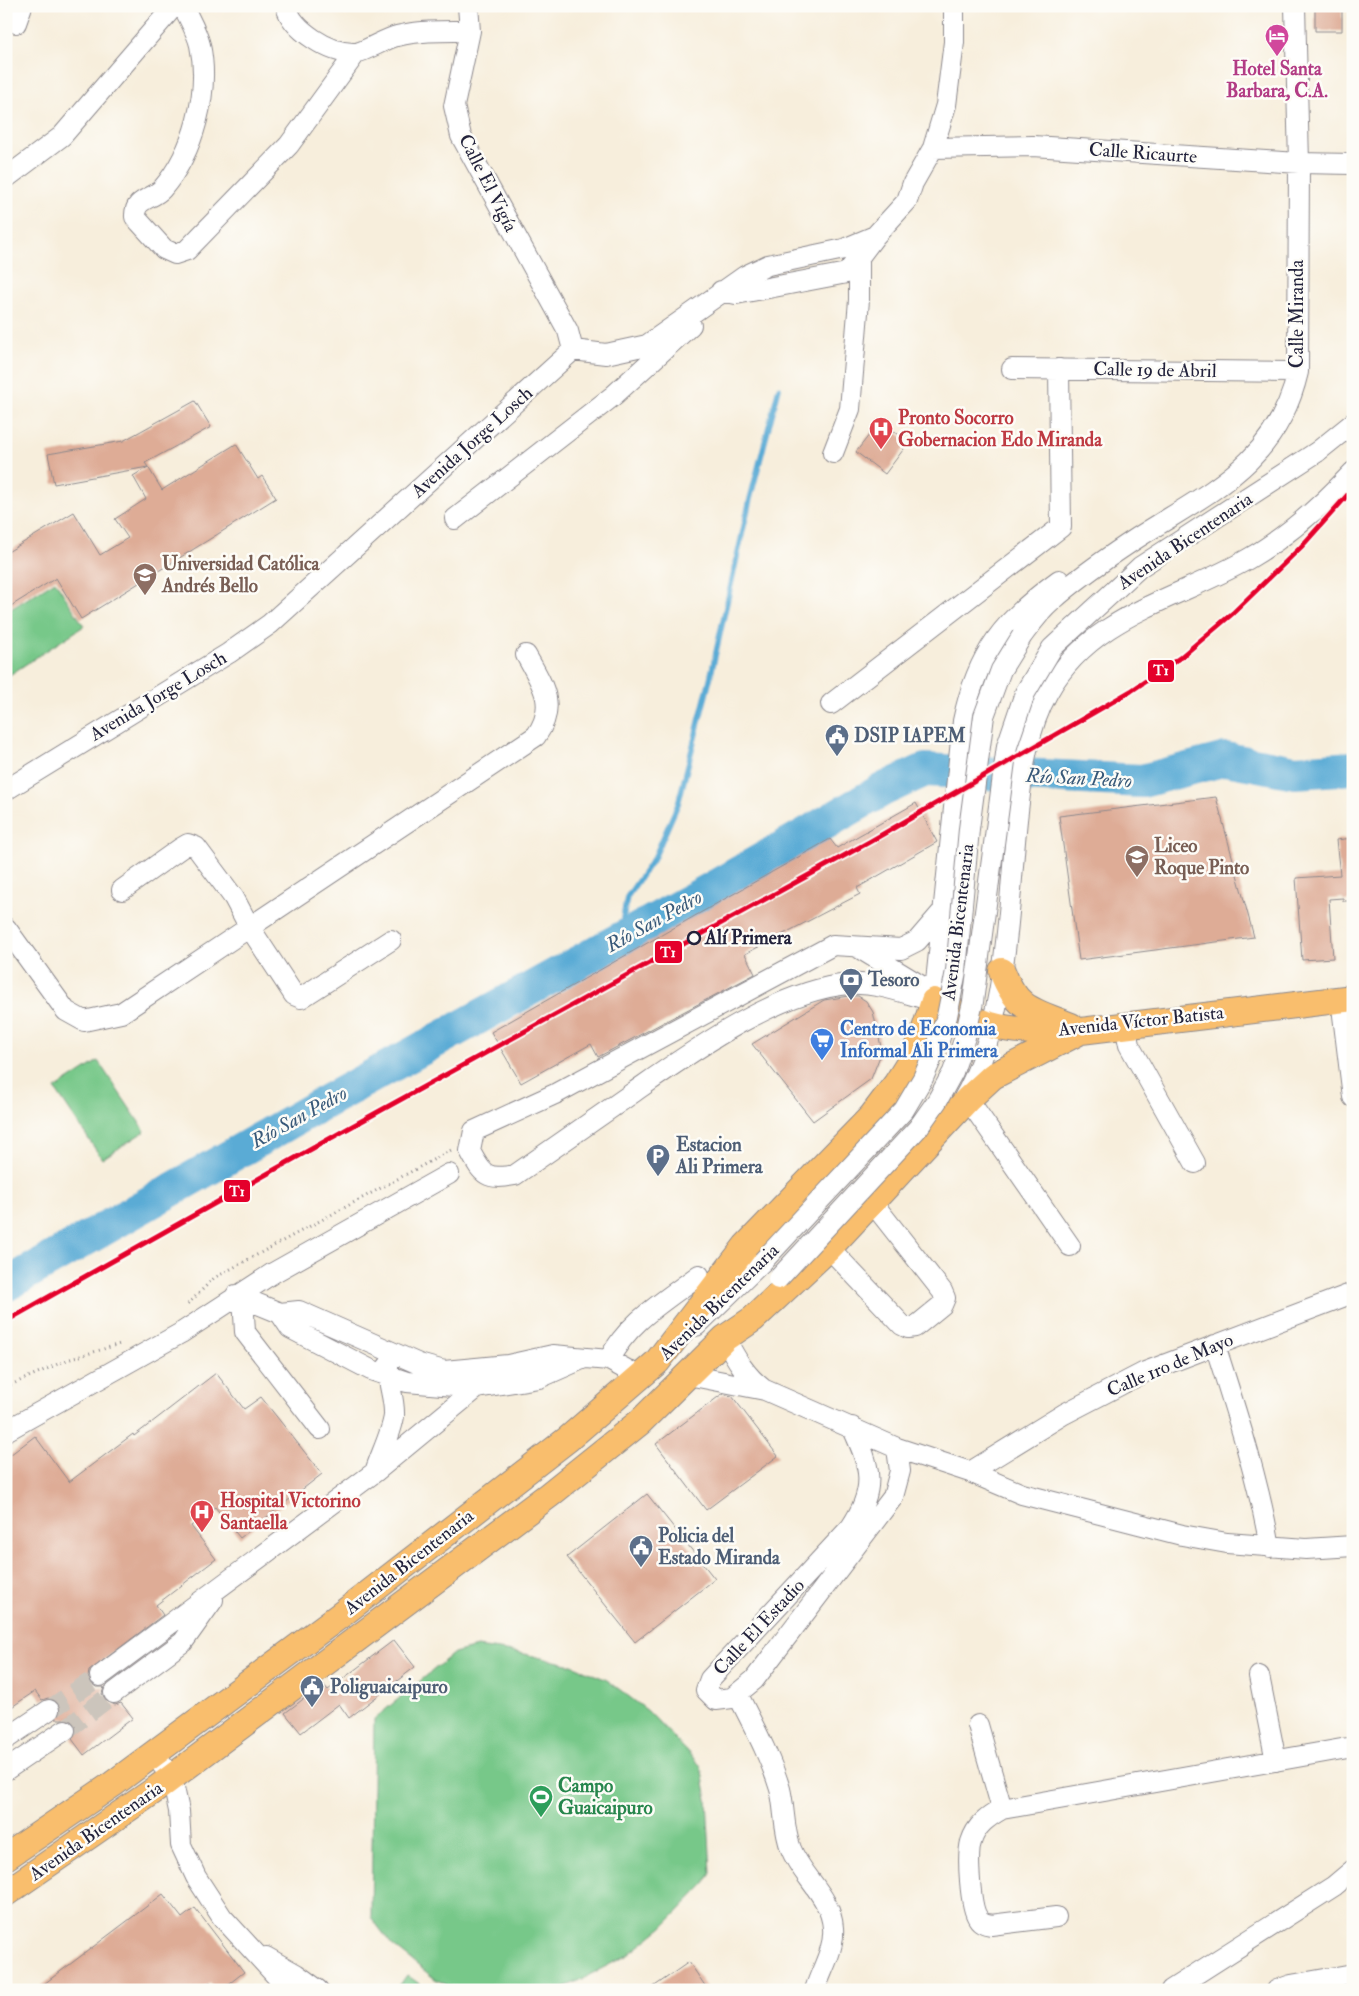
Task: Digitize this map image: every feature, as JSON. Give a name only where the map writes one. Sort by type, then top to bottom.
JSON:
[{"type":"main road","points":[[1002,971],[1009,992],[1023,1006],[1081,1031]]},
{"type":"main road","name":"Avenida Víctor Batista","points":[[934,1001],[959,1014],[991,1025],[1040,1031],[1081,1031],[1347,998]]},
{"type":"main road","points":[[648,1369],[746,1246],[872,1116],[897,1083],[912,1058],[924,1032],[934,1001]]},
{"type":"main road","points":[[727,1336],[753,1319],[829,1248],[962,1106],[994,1076],[1081,1031]]},
{"type":"main road","name":"Avenida Bicentenaria","points":[[6,1893],[172,1778],[549,1495],[640,1422],[727,1336]]},
{"type":"main road","name":"Avenida Bicentenaria","points":[[6,1856],[154,1754],[415,1558],[568,1439],[648,1369]]},
{"type":"street","points":[[6,178],[62,136],[174,6]]},
{"type":"street","points":[[183,6],[199,43],[203,67],[203,93],[189,143],[175,172],[161,191],[139,203],[135,210],[135,217],[164,249],[175,254],[187,250],[289,145],[356,53],[397,36],[437,31],[470,31]]},
{"type":"street","points":[[286,6],[287,12],[304,32],[334,49],[356,53]]},
{"type":"street","name":"Calle El Vigía","points":[[468,6],[470,31],[454,106],[461,136],[568,331],[573,350]]},
{"type":"street","points":[[716,295],[736,294],[773,286],[850,260],[907,201],[913,183],[933,148],[946,106],[954,42],[954,6]]},
{"type":"street","name":"Calle Miranda","points":[[1129,543],[1226,481],[1258,453],[1279,424],[1292,397],[1298,372],[1299,164],[1295,6]]},
{"type":"street","name":"Calle Ricaurte","points":[[933,148],[1033,146],[1299,164],[1353,164]]},
{"type":"street","points":[[573,350],[606,354],[647,345],[716,295],[768,265],[850,260]]},
{"type":"street","points":[[832,453],[850,409],[859,300],[850,260]]},
{"type":"street","points":[[455,519],[613,396],[706,311],[716,295]]},
{"type":"street","name":"Avenida Jorge Losch","points":[[6,790],[229,653],[270,624],[573,350]]},
{"type":"street","name":"Calle 19 de Abril","points":[[1012,369],[1298,372]]},
{"type":"street","points":[[831,704],[1061,527],[1059,369]]},
{"type":"street","name":"Avenida Bicentenaria","points":[[727,1336],[918,1128],[953,1072],[966,1036],[974,1002],[1007,746],[1025,693],[1052,648],[1140,567],[1317,452],[1353,423]]},
{"type":"street","points":[[1070,1246],[962,1106],[982,1063],[1002,971],[1027,743],[1048,692],[1067,666],[1092,641],[1117,621],[1248,559],[1301,520],[1353,472]]},
{"type":"street","points":[[934,1001],[963,721],[970,690],[984,655],[1005,628],[1036,597],[1074,570],[1129,543]]},
{"type":"street","name":"Avenida Bicentenaria","points":[[648,1369],[763,1261],[904,1110],[923,1078],[937,1046],[947,1016],[956,971],[969,829],[984,716],[1001,670],[1022,636],[1051,602],[1129,543]]},
{"type":"street","points":[[6,928],[66,1010],[84,1021],[121,1013],[536,736],[544,724],[548,709],[544,689],[526,656]]},
{"type":"street","points":[[122,890],[188,844],[196,847],[234,898],[250,928],[294,995],[301,998],[390,940]]},
{"type":"street","points":[[934,1001],[874,984],[849,984],[816,989],[776,1006],[703,1044],[515,1175],[496,1179],[480,1171],[470,1151],[474,1131],[555,1094],[833,945],[901,949],[916,941],[942,912]]},
{"type":"street","points":[[853,945],[923,987],[934,1001]]},
{"type":"street","points":[[1347,998],[1353,1097]]},
{"type":"street","points":[[1125,1025],[1130,1045],[1195,1163]]},
{"type":"street","points":[[6,1431],[181,1332],[448,1174]]},
{"type":"street","points":[[829,1248],[902,1325],[908,1328],[915,1327],[942,1305],[944,1298],[942,1291],[872,1202]]},
{"type":"street","points":[[609,1360],[616,1345],[638,1321],[699,1275]]},
{"type":"street","name":"Calle 1ro de Mayo","points":[[970,1472],[1064,1414],[1136,1376],[1353,1293]]},
{"type":"street","points":[[240,1296],[280,1313],[299,1311],[418,1364],[444,1371],[508,1365],[553,1355],[609,1360],[648,1369]]},
{"type":"street","points":[[240,1296],[245,1332],[320,1430]]},
{"type":"street","points":[[280,1313],[290,1328],[388,1376],[430,1385],[478,1388],[539,1378],[582,1359]]},
{"type":"street","points":[[727,1336],[739,1366],[749,1379],[765,1390],[897,1448],[970,1472],[1022,1494],[1182,1535],[1227,1543],[1306,1549],[1353,1546]]},
{"type":"street","points":[[1215,1345],[1241,1426],[1266,1520],[1270,1547]]},
{"type":"street","points":[[375,1472],[394,1417],[393,1390],[388,1376],[390,1350]]},
{"type":"street","points":[[688,1375],[765,1390]]},
{"type":"street","points":[[100,1676],[375,1472],[478,1388]]},
{"type":"street","name":"Calle El Estadio","points":[[852,1427],[866,1455],[868,1476],[867,1499],[862,1510],[852,1526],[706,1685],[706,1690],[716,1700],[723,1701],[738,1694],[754,1680],[893,1497],[900,1471],[897,1448]]},
{"type":"street","points":[[114,1693],[184,1642],[222,1586]]},
{"type":"street","points":[[1259,1676],[1276,1761]]},
{"type":"street","points":[[738,1694],[774,1771],[781,1792],[786,1835],[790,1847],[800,1868],[821,1893],[831,1915],[834,1936],[815,1990]]},
{"type":"street","points":[[6,1739],[49,1710]]},
{"type":"street","points":[[978,1725],[1002,1809]]},
{"type":"street","points":[[6,1770],[65,1730]]},
{"type":"street","points":[[1056,1917],[991,1925],[984,1923],[977,1917],[968,1871],[971,1842],[983,1820],[1002,1809],[1353,1747]]},
{"type":"street","points":[[154,1754],[172,1778],[179,1811],[181,1845],[196,1877],[222,1917],[289,1990]]},
{"type":"street","points":[[1171,1990],[1334,1886],[1353,1870]]},
{"type":"street","points":[[255,1952],[296,1974],[318,1990]]},
{"type":"street","points":[[1277,1990],[1291,1985],[1353,1974]]},
{"type":"path","points":[[181,1311],[214,1278],[439,1155],[458,1147],[470,1151]]},
{"type":"path","points":[[6,1387],[67,1360],[127,1342]]},
{"type":"green space","points":[[55,581],[84,626],[8,676],[6,612]]},
{"type":"green space","points":[[98,1061],[145,1131],[102,1159],[55,1089]]},
{"type":"green space","name":"Campo Guaicaipuro","points":[[477,1647],[520,1653],[572,1665],[607,1680],[648,1711],[701,1766],[707,1799],[711,1873],[705,1884],[663,1927],[628,1955],[560,1990],[457,1990],[435,1979],[392,1945],[371,1917],[374,1719],[454,1653]]},
{"type":"green space","points":[[407,1975],[428,1990],[396,1990]]},
{"type":"building","points":[[1315,6],[1342,6],[1342,31],[1315,31]]},
{"type":"building","points":[[195,401],[211,427],[145,463],[148,467],[54,484],[48,454],[123,441]]},
{"type":"building","points":[[880,421],[909,442],[885,474],[856,452]]},
{"type":"building","points":[[236,444],[258,479],[262,476],[276,498],[81,619],[56,578],[6,609],[6,553],[74,512],[100,555],[128,538],[115,519],[146,499],[133,476],[148,467],[162,490]]},
{"type":"building","name":"Liceo Roque Pinto","points":[[1216,797],[1254,937],[1079,960],[1059,816]]},
{"type":"building","points":[[916,803],[937,842],[857,888],[860,894],[745,954],[755,974],[598,1057],[591,1044],[521,1083],[491,1032],[830,839],[837,848]]},
{"type":"building","points":[[1353,838],[1353,901],[1343,901],[1343,898],[1329,899],[1333,958],[1302,960],[1296,878],[1340,875],[1336,840]]},
{"type":"building","name":"Centro de Economia Informal Ali Primera","points":[[858,996],[866,1001],[873,1012],[882,1051],[871,1079],[813,1121],[752,1044],[824,1000]]},
{"type":"building","points":[[216,1373],[244,1409],[261,1397],[322,1474],[240,1538],[215,1507],[191,1526],[216,1559],[156,1605],[163,1615],[89,1671],[88,1677],[91,1683],[96,1687],[104,1687],[102,1694],[105,1700],[115,1705],[121,1703],[133,1718],[84,1755],[72,1739],[77,1730],[74,1723],[70,1719],[56,1719],[61,1709],[55,1700],[48,1698],[42,1700],[35,1691],[6,1711],[6,1458],[35,1436],[69,1482],[133,1434],[134,1436]]},
{"type":"building","points":[[722,1394],[732,1396],[778,1456],[706,1510],[656,1444]]},
{"type":"building","name":"Policia del Estado Miranda","points":[[647,1494],[715,1579],[635,1642],[567,1557]]},
{"type":"building","points":[[394,1640],[415,1667],[349,1718],[339,1704],[301,1733],[285,1713],[323,1684],[328,1690]]},
{"type":"building","points":[[163,1894],[182,1918],[195,1908],[244,1972],[221,1990],[215,1990],[210,1982],[200,1990],[36,1990]]},
{"type":"building","points":[[689,1962],[708,1990],[649,1990]]},
{"type":"waterway","points":[[626,937],[623,918],[627,897],[655,856],[678,804],[710,679],[750,499],[779,388]]},
{"type":"waterway","name":"Río San Pedro","points":[[6,1285],[309,1111],[711,889],[884,789],[925,770],[1142,781],[1226,759],[1295,772],[1353,768]]},
{"type":"tunnel","points":[[49,1710],[100,1676]]},
{"type":"tunnel","points":[[65,1730],[114,1693]]},
{"type":"transit line","name":"T1","points":[[6,1321],[347,1129],[871,841],[1131,691],[1181,657],[1233,613],[1301,547],[1353,489]]},
{"type":"place","name":"Hotel Santa Barbara, C.A.","points":[[1277,57]]},
{"type":"place","name":"Pronto Socorro Gobernacion Edo Miranda","points":[[881,450]]},
{"type":"place","name":"Universidad Católica Andrés Bello","points":[[145,596]]},
{"type":"place","name":"DSIP IAPEM","points":[[837,757]]},
{"type":"place","name":"Liceo Roque Pinto","points":[[1137,878]]},
{"type":"place","name":"Alí Primera","points":[[694,938]]},
{"type":"place","name":"Tesoro","points":[[851,1001]]},
{"type":"place","name":"Centro de Economia Informal Ali Primera","points":[[822,1061]]},
{"type":"place","name":"Estacion Ali Primera","points":[[658,1177]]},
{"type":"place","name":"Hospital Victorino Santaella","points":[[202,1533]]},
{"type":"place","name":"Policia del Estado Miranda","points":[[641,1568]]},
{"type":"place","name":"Poliguaicaipuro","points":[[312,1708]]},
{"type":"place","name":"Campo Guaicaipuro","points":[[541,1818]]}]
